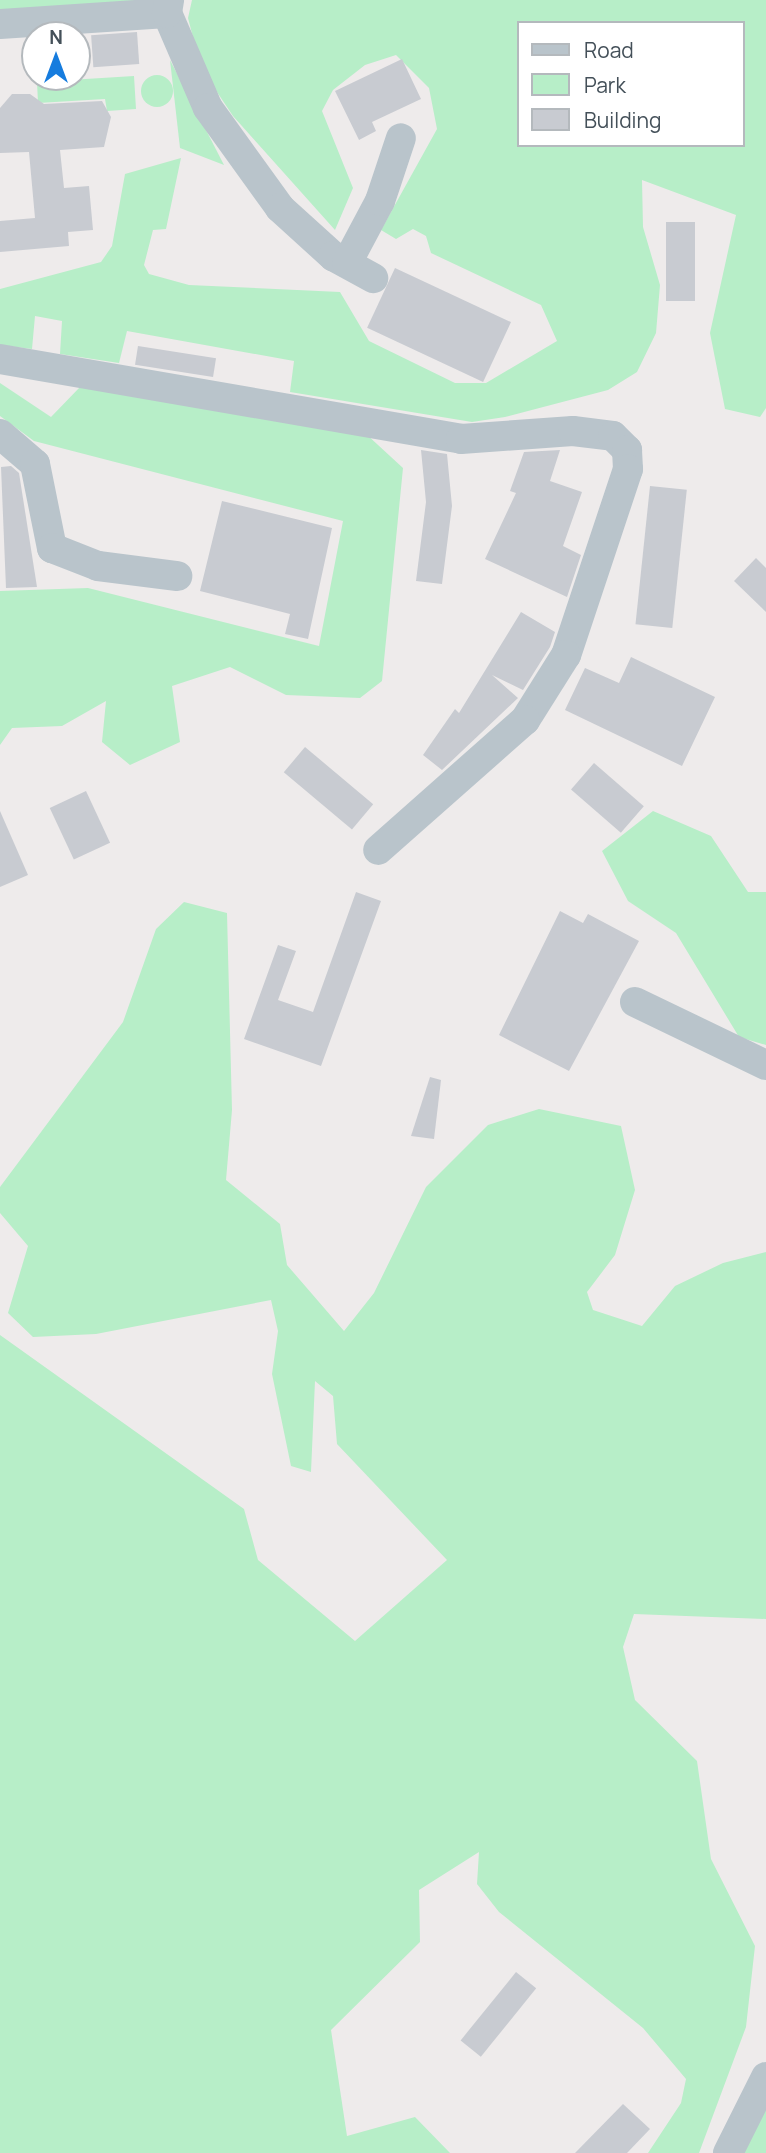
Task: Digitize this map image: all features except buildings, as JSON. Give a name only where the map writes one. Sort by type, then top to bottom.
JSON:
[{"type":"street","points":[[0,24],[168,6],[208,108],[280,208],[347,263],[373,278]]},
{"type":"street","points":[[347,263],[380,201],[401,138]]},
{"type":"street","points":[[0,359],[461,439],[573,431],[613,436],[627,450],[628,469],[566,655],[525,720],[378,850]]},
{"type":"street","points":[[0,434],[35,464],[52,548],[98,566],[177,576]]},
{"type":"street","points":[[635,1002],[766,1065]]},
{"type":"street","points":[[727,2153],[766,2077]]},
{"type":"green space","points":[[0,0],[150,0],[0,13]]},
{"type":"green space","points":[[192,0],[766,0],[766,408],[760,417],[725,409],[710,333],[736,215],[642,180],[643,227],[660,285],[656,333],[637,372],[608,390],[505,417],[472,422],[290,392],[294,361],[127,331],[119,363],[60,354],[62,321],[35,316],[32,349],[0,345],[0,289],[101,262],[112,246],[125,174],[181,158],[166,229],[153,230],[144,265],[149,274],[189,285],[340,292],[369,341],[455,383],[486,383],[557,341],[541,305],[431,253],[426,236],[413,229],[396,239],[381,230],[437,129],[429,88],[396,55],[365,65],[333,90],[322,111],[353,188],[335,230],[233,116],[201,68],[188,18]]},
{"type":"green space","points":[[170,60],[224,165],[180,148]]},
{"type":"green space","points":[[157,75],[169,79],[173,91],[169,103],[157,107],[145,103],[141,91],[145,79]]},
{"type":"green space","points":[[134,76],[136,109],[107,111],[105,99],[38,103],[37,91],[91,91],[91,79]]},
{"type":"green space","points":[[0,383],[51,417],[80,387],[365,433],[403,468],[382,681],[360,698],[286,695],[230,667],[172,686],[180,742],[130,765],[102,742],[106,701],[62,726],[12,728],[0,745],[0,591],[88,588],[319,646],[343,521],[34,441],[0,416]]},
{"type":"green space","points":[[653,811],[711,836],[748,892],[766,892],[766,1045],[739,1037],[676,933],[628,901],[602,851]]},
{"type":"green space","points":[[184,902],[227,913],[232,1110],[226,1180],[280,1224],[287,1265],[344,1331],[374,1293],[426,1187],[488,1125],[539,1109],[621,1126],[635,1190],[615,1255],[587,1292],[593,1310],[642,1326],[675,1286],[723,1263],[766,1252],[766,1619],[634,1614],[623,1647],[635,1700],[697,1761],[711,1859],[755,1946],[746,2027],[699,2153],[648,2153],[681,2103],[686,2079],[643,2028],[499,1912],[477,1884],[479,1852],[419,1890],[420,1942],[331,2030],[347,2136],[415,2117],[450,2153],[0,2153],[0,1335],[244,1509],[258,1560],[355,1641],[447,1560],[337,1444],[333,1396],[315,1381],[311,1472],[291,1466],[272,1374],[278,1331],[271,1300],[96,1334],[33,1337],[8,1313],[28,1246],[0,1213],[0,1187],[123,1022],[156,929]]},
{"type":"green space","points":[[766,2101],[766,2153],[742,2153]]}]
